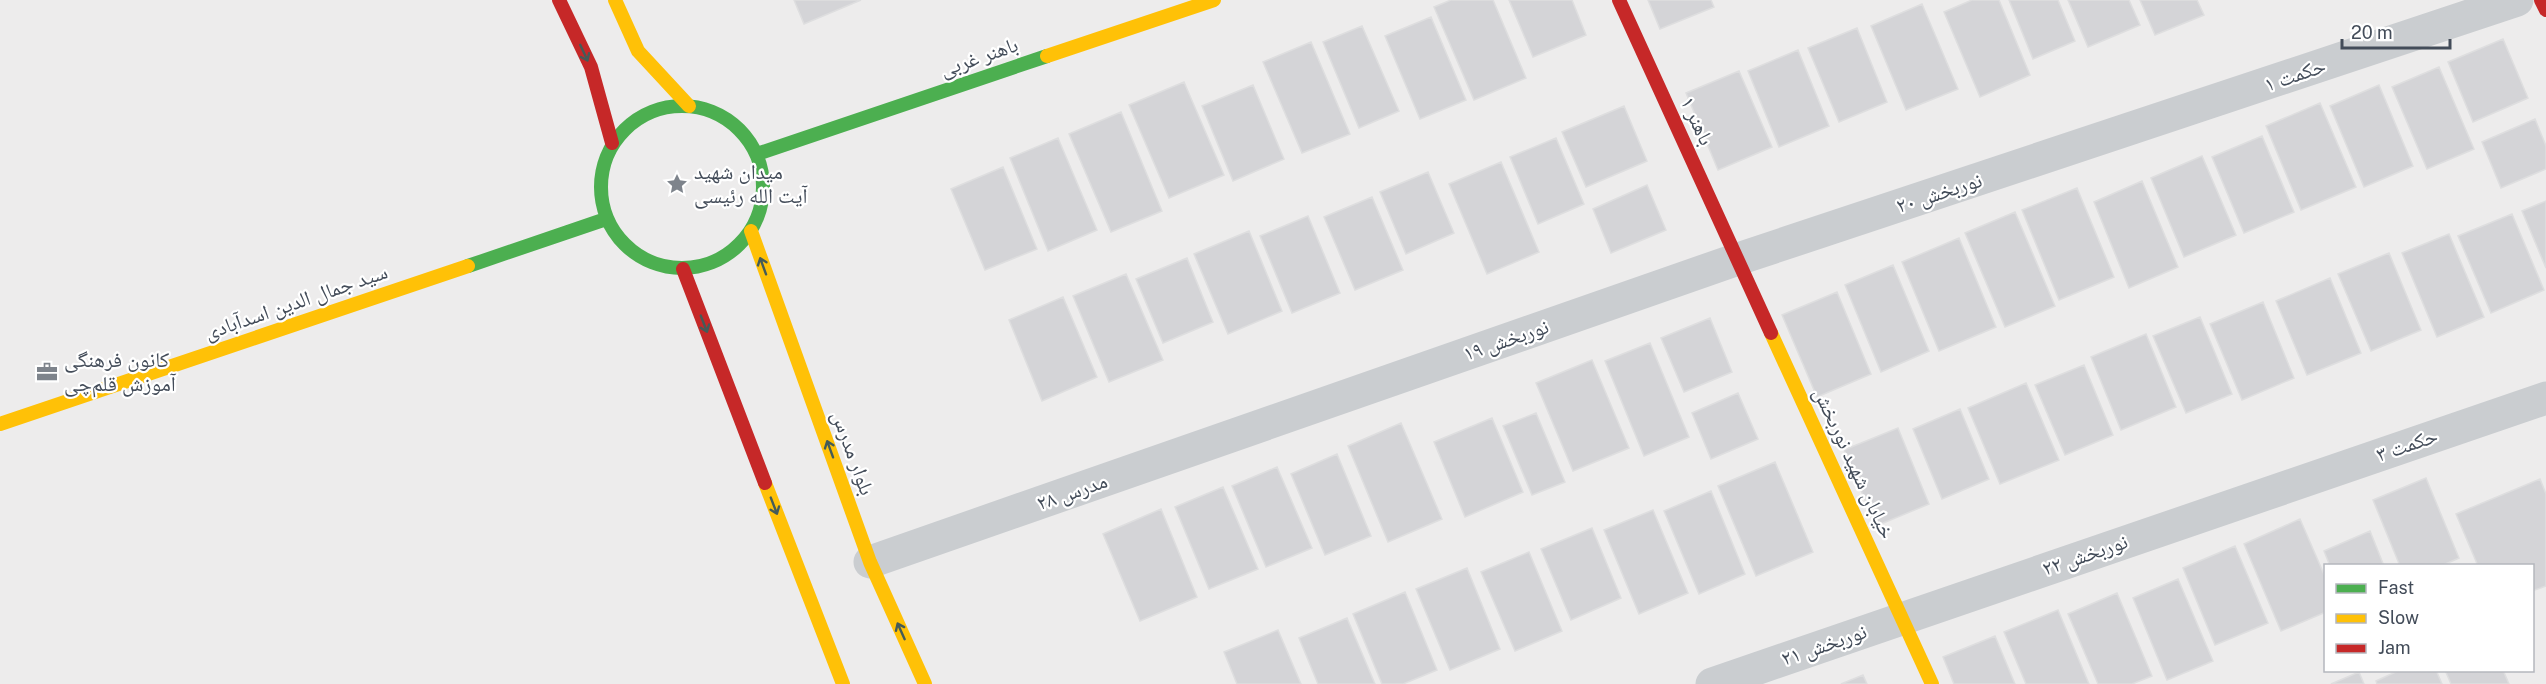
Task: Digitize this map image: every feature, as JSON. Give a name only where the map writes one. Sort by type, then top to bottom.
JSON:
[{"type":"street","points":[[559,0],[591,67],[612,142]]},
{"type":"street","points":[[615,0],[638,51],[689,106]]},
{"type":"street","name":"باهنر غربی","points":[[757,154],[1214,0]]},
{"type":"street","name":"باهنر ۱","points":[[1619,0],[1738,259]]},
{"type":"street","name":"حکمت ۱","points":[[2141,127],[2517,0]]},
{"type":"street","points":[[2541,0],[2546,10]]},
{"type":"street","points":[[689,106],[720,114],[742,131],[757,154],[764,180],[761,207],[751,231],[733,251],[709,264],[683,269],[658,266],[637,255],[618,240],[606,219],[600,194],[602,168],[612,142],[627,126],[645,114],[665,107],[689,106]]},
{"type":"street","name":"نوربخش ۲۰","points":[[1738,259],[2141,127]]},
{"type":"street","name":"سید جمال الدین اسدآبادی","points":[[0,424],[606,219]]},
{"type":"street","name":"بلوار مدرس","points":[[751,231],[870,562],[925,684]]},
{"type":"street","name":"نوربخش ۱۹","points":[[1274,422],[1738,259]]},
{"type":"street","name":"خیابان شهید نوربخش","points":[[1738,259],[1932,684]]},
{"type":"street","points":[[683,269],[843,684]]},
{"type":"street","name":"حکمت ۳","points":[[2268,492],[2546,398]]},
{"type":"street","name":"مدرس ۲۸","points":[[870,562],[1274,422]]},
{"type":"street","name":"نوربخش ۲۲","points":[[1902,618],[2268,492]]},
{"type":"street","name":"نوربخش ۲۱","points":[[1712,684],[1902,618]]},
{"type":"building","points":[[794,0],[861,0],[804,24]]},
{"type":"building","points":[[1451,0],[1493,0],[1526,78],[1474,100],[1434,7]]},
{"type":"building","points":[[1509,0],[1572,0],[1586,35],[1533,57]]},
{"type":"building","points":[[1648,0],[1711,0],[1714,7],[1660,29]]},
{"type":"building","points":[[1972,0],[1999,0],[2030,75],[1980,97],[1944,12]]},
{"type":"building","points":[[2009,0],[2058,0],[2075,41],[2033,59]]},
{"type":"building","points":[[2068,0],[2129,0],[2140,25],[2088,47]]},
{"type":"building","points":[[2140,0],[2197,0],[2204,15],[2155,35]]},
{"type":"building","points":[[1922,4],[1958,89],[1906,110],[1871,26]]},
{"type":"building","points":[[1431,17],[1466,100],[1420,119],[1385,36]]},
{"type":"building","points":[[1362,26],[1399,111],[1359,128],[1323,42]]},
{"type":"building","points":[[1857,28],[1887,102],[1839,122],[1808,48]]},
{"type":"building","points":[[2503,39],[2528,98],[2473,122],[2448,62]]},
{"type":"building","points":[[1311,42],[1350,134],[1302,153],[1263,62]]},
{"type":"building","points":[[1798,50],[1829,126],[1779,147],[1748,71]]},
{"type":"building","points":[[2439,67],[2474,149],[2427,169],[2392,87]]},
{"type":"building","points":[[1739,71],[1772,147],[1718,170],[1686,93]]},
{"type":"building","points":[[1184,82],[1224,175],[1169,198],[1129,105]]},
{"type":"building","points":[[1253,85],[1284,159],[1233,181],[1202,106]]},
{"type":"building","points":[[2379,85],[2413,166],[2364,187],[2330,106]]},
{"type":"building","points":[[2320,103],[2356,187],[2301,210],[2266,126]]},
{"type":"building","points":[[1624,106],[1647,161],[1586,187],[1562,132]]},
{"type":"building","points":[[1121,112],[1162,211],[1111,232],[1069,134]]},
{"type":"building","points":[[2535,119],[2546,146],[2546,169],[2501,188],[2482,142]]},
{"type":"building","points":[[2262,136],[2294,212],[2244,233],[2212,157]]},
{"type":"building","points":[[1058,138],[1097,230],[1048,251],[1010,158]]},
{"type":"building","points":[[1556,138],[1584,204],[1538,224],[1510,157]]},
{"type":"building","points":[[2202,156],[2236,235],[2184,257],[2151,178]]},
{"type":"building","points":[[1501,162],[1539,252],[1487,274],[1449,184]]},
{"type":"building","points":[[1003,167],[1037,249],[985,270],[951,189]]},
{"type":"building","points":[[1428,172],[1454,233],[1406,254],[1380,192]]},
{"type":"building","points":[[2142,181],[2178,267],[2129,288],[2094,202]]},
{"type":"building","points":[[1647,185],[1666,230],[1611,253],[1593,209]]},
{"type":"building","points":[[2077,188],[2114,277],[2059,300],[2022,210]]},
{"type":"building","points":[[1372,197],[1403,270],[1355,290],[1324,217]]},
{"type":"building","points":[[2546,201],[2546,268],[2522,211]]},
{"type":"building","points":[[2015,212],[2055,306],[2005,327],[1965,233]]},
{"type":"building","points":[[2512,214],[2544,290],[2491,313],[2458,236]]},
{"type":"building","points":[[1308,216],[1340,293],[1292,313],[1260,236]]},
{"type":"building","points":[[1249,231],[1282,311],[1228,334],[1194,254]]},
{"type":"building","points":[[2449,234],[2484,317],[2437,337],[2402,253]]},
{"type":"building","points":[[1959,238],[1996,327],[1939,351],[1902,262]]},
{"type":"building","points":[[2389,253],[2421,330],[2371,351],[2338,274]]},
{"type":"building","points":[[1187,258],[1213,322],[1163,343],[1136,279]]},
{"type":"building","points":[[1893,265],[1929,351],[1881,372],[1845,285]]},
{"type":"building","points":[[1126,274],[1163,360],[1109,382],[1073,296]]},
{"type":"building","points":[[2330,278],[2361,353],[2307,375],[2276,301]]},
{"type":"building","points":[[1837,292],[1871,374],[1817,397],[1782,315]]},
{"type":"building","points":[[1063,297],[1097,377],[1042,401],[1009,320]]},
{"type":"building","points":[[2263,302],[2294,378],[2242,400],[2210,324]]},
{"type":"building","points":[[2200,317],[2232,394],[2186,413],[2153,336]]},
{"type":"building","points":[[1710,318],[1732,372],[1684,392],[1661,338]]},
{"type":"building","points":[[2146,334],[2176,407],[2121,430],[2091,357]]},
{"type":"building","points":[[1650,343],[1689,437],[1644,456],[1605,361]]},
{"type":"building","points":[[1592,360],[1629,448],[1573,471],[1536,383]]},
{"type":"building","points":[[2084,365],[2113,435],[2065,455],[2035,385]]},
{"type":"building","points":[[2026,383],[2059,460],[2000,484],[1968,408]]},
{"type":"building","points":[[1738,393],[1758,439],[1711,459],[1692,413]]},
{"type":"building","points":[[1960,409],[1989,479],[1942,499],[1913,429]]},
{"type":"building","points":[[1536,413],[1565,482],[1532,495],[1503,426]]},
{"type":"building","points":[[1492,418],[1523,492],[1465,517],[1434,442]]},
{"type":"building","points":[[1401,423],[1442,519],[1388,542],[1348,446]]},
{"type":"building","points":[[1898,428],[1929,504],[1876,526],[1844,450]]},
{"type":"building","points":[[1337,454],[1371,536],[1325,555],[1291,474]]},
{"type":"building","points":[[1775,462],[1813,552],[1756,576],[1718,486]]},
{"type":"building","points":[[1277,467],[1312,548],[1266,567],[1232,486]]},
{"type":"building","points":[[2426,478],[2459,558],[2446,564],[2399,564],[2373,500]]},
{"type":"building","points":[[2540,479],[2546,494],[2546,586],[2534,590],[2534,564],[2477,564],[2456,514]]},
{"type":"building","points":[[1223,487],[1258,569],[1209,589],[1175,507]]},
{"type":"building","points":[[1711,491],[1745,574],[1699,594],[1664,511]]},
{"type":"building","points":[[1161,509],[1197,597],[1140,621],[1103,534]]},
{"type":"building","points":[[1653,510],[1688,593],[1639,614],[1604,530]]},
{"type":"building","points":[[2300,519],[2324,574],[2324,613],[2281,631],[2244,544]]},
{"type":"building","points":[[1592,528],[1621,598],[1571,620],[1541,549]]},
{"type":"building","points":[[2370,531],[2383,564],[2329,564],[2324,551]]},
{"type":"building","points":[[2235,546],[2268,623],[2215,645],[2183,568]]},
{"type":"building","points":[[1529,552],[1562,631],[1515,651],[1481,572]]},
{"type":"building","points":[[1467,568],[1500,649],[1450,670],[1416,589]]},
{"type":"building","points":[[2178,579],[2213,661],[2167,680],[2133,598]]},
{"type":"building","points":[[1405,592],[1437,670],[1403,684],[1382,684],[1353,614]]},
{"type":"building","points":[[2117,593],[2152,676],[2132,684],[2098,684],[2068,614]]},
{"type":"building","points":[[2058,610],[2089,684],[2026,684],[2004,632]]},
{"type":"building","points":[[1347,618],[1375,684],[1318,684],[1299,638]]},
{"type":"building","points":[[1278,630],[1301,684],[1237,684],[1224,652]]},
{"type":"building","points":[[1995,636],[2015,684],[1954,684],[1943,657]]},
{"type":"building","points":[[2359,672],[2364,684],[2331,684]]},
{"type":"building","points":[[2396,672],[2437,672],[2442,684],[2377,684],[2376,681]]},
{"type":"building","points":[[2446,672],[2504,672],[2509,684],[2451,684]]},
{"type":"building","points":[[1863,675],[1867,684],[1841,684]]},
{"type":"traffic: fast","points":[[757,154],[1047,56]]},
{"type":"traffic: fast","points":[[682,106],[698,107],[713,112],[740,129],[757,156],[762,171],[763,187],[762,203],[757,218],[740,245],[713,262],[698,267],[682,268],[666,267],[651,262],[624,245],[607,218],[602,203],[601,187],[602,171],[607,156],[624,129],[651,112],[666,107],[682,106]]},
{"type":"traffic: fast","points":[[468,266],[606,219]]},
{"type":"traffic: slow","points":[[615,0],[638,51],[689,106]]},
{"type":"traffic: slow","points":[[1047,56],[1214,0]]},
{"type":"traffic: slow","points":[[751,231],[870,562],[925,684]]},
{"type":"traffic: slow","points":[[0,424],[468,266]]},
{"type":"traffic: slow","points":[[1771,333],[1932,684]]},
{"type":"traffic: slow","points":[[765,483],[843,684]]},
{"type":"traffic: jam","points":[[559,0],[591,67],[612,143]]},
{"type":"traffic: jam","points":[[1619,0],[1771,333]]},
{"type":"traffic: jam","points":[[2541,0],[2546,10]]},
{"type":"traffic: jam","points":[[683,269],[765,483]]},
{"type":"place","name":"میدان شهید آیت الله رئیسی","points":[[677,184]]},
{"type":"place","name":"کانون فرهنگی آموزش قلم‌چی","points":[[47,372]]}]
